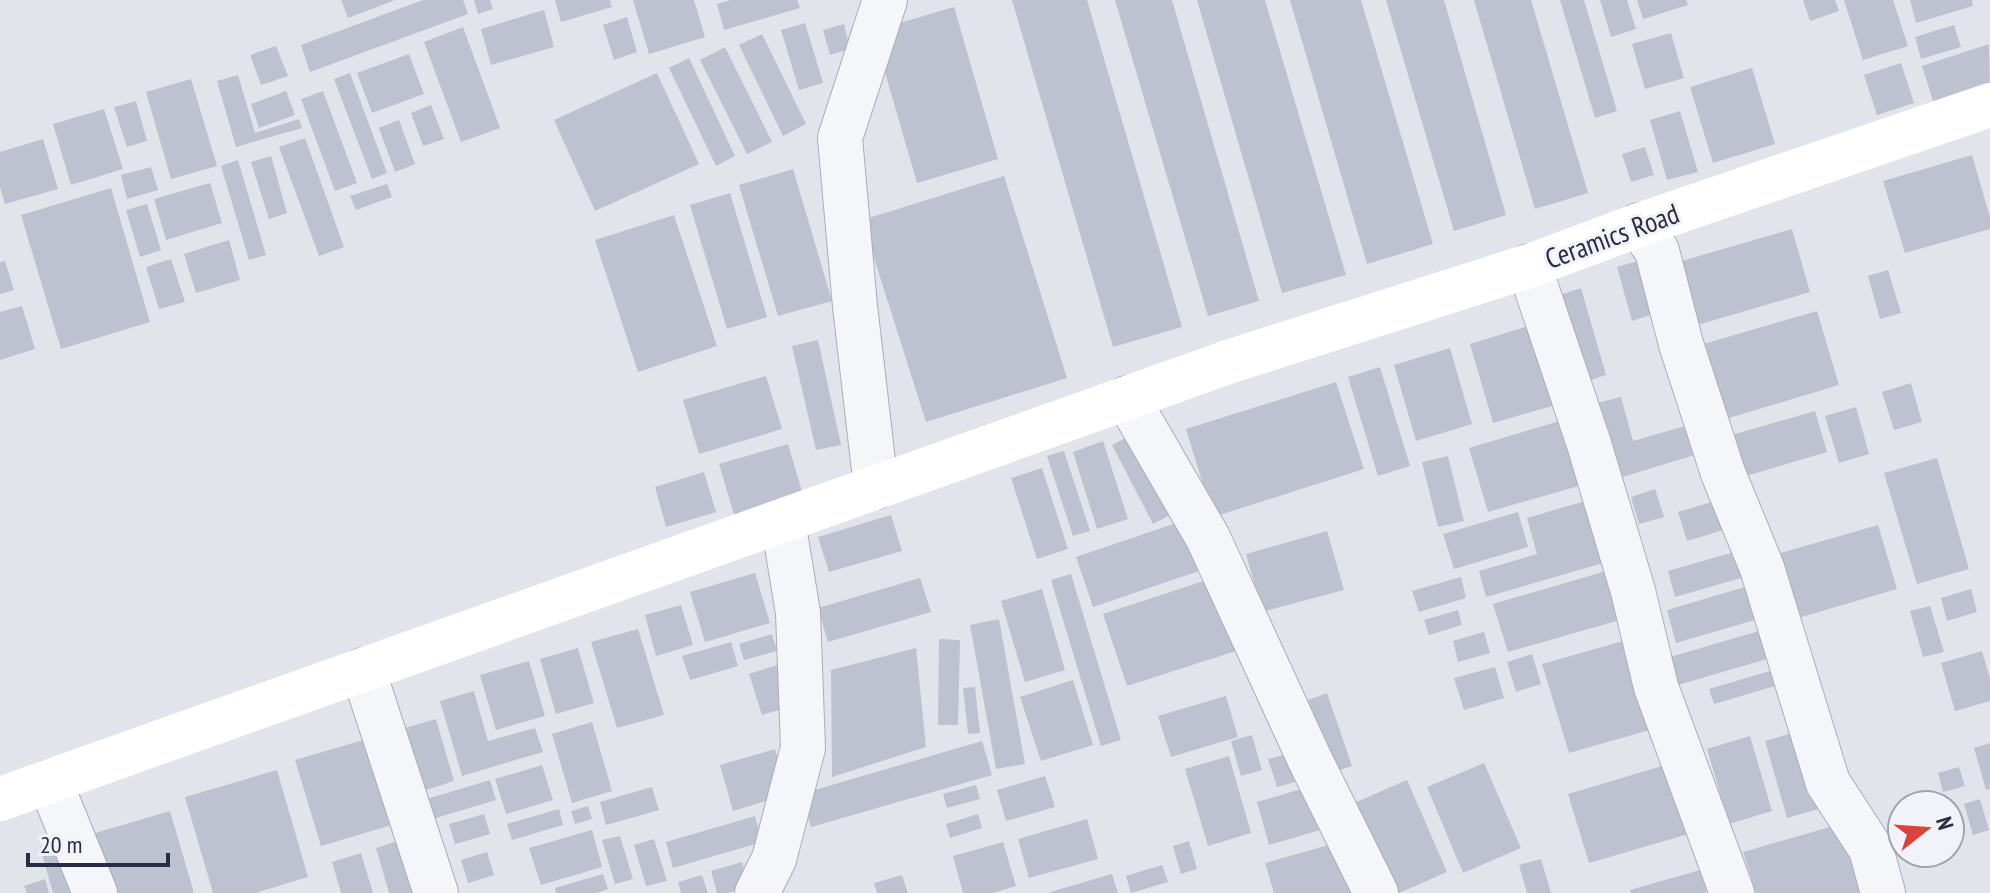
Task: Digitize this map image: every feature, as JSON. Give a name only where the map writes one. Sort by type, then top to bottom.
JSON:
[{"type":"street","points":[[876,487],[840,138],[885,0]]},
{"type":"street","name":"Ceramics Road","points":[[0,799],[1231,361],[1529,266],[1639,225],[1990,105]]},
{"type":"street","points":[[1639,225],[1657,251],[1685,358],[1723,473],[1762,568],[1828,783],[1871,849],[1883,893]]},
{"type":"street","points":[[1529,266],[1589,444],[1633,591],[1656,687],[1732,893]]},
{"type":"street","points":[[1127,398],[1208,538],[1310,760],[1376,893]]},
{"type":"street","points":[[757,893],[774,859],[803,748],[798,613],[783,521]]},
{"type":"street","points":[[363,670],[436,893]]},
{"type":"street","points":[[50,782],[95,893]]},
{"type":"building","points":[[341,0],[395,0],[348,18]]},
{"type":"building","points":[[423,0],[463,0],[468,14],[310,72],[301,45]]},
{"type":"building","points":[[474,0],[490,0],[493,9],[478,14]]},
{"type":"building","points":[[555,0],[610,0],[612,7],[561,22]]},
{"type":"building","points":[[633,0],[694,0],[705,37],[649,54]]},
{"type":"building","points":[[731,0],[797,0],[800,8],[724,30],[717,4]]},
{"type":"building","points":[[1012,0],[1087,0],[1182,327],[1113,347]]},
{"type":"building","points":[[1115,0],[1172,0],[1259,301],[1208,316]]},
{"type":"building","points":[[1197,0],[1265,0],[1346,275],[1282,293]]},
{"type":"building","points":[[1290,0],[1361,0],[1433,244],[1367,264]]},
{"type":"building","points":[[1386,0],[1444,0],[1506,215],[1454,231]]},
{"type":"building","points":[[1474,0],[1531,0],[1588,193],[1535,209]]},
{"type":"building","points":[[1560,0],[1584,0],[1617,111],[1595,118]]},
{"type":"building","points":[[1600,0],[1627,0],[1636,29],[1611,37]]},
{"type":"building","points":[[1637,0],[1686,0],[1688,5],[1643,19]]},
{"type":"building","points":[[1803,0],[1835,0],[1839,11],[1810,21]]},
{"type":"building","points":[[1844,0],[1893,0],[1908,46],[1863,60]]},
{"type":"building","points":[[1910,0],[1972,0],[1973,6],[1916,23]]},
{"type":"building","points":[[954,7],[998,159],[917,183],[873,31]]},
{"type":"building","points":[[544,10],[554,47],[491,65],[481,29]]},
{"type":"building","points":[[627,17],[637,52],[614,60],[603,25]]},
{"type":"building","points":[[805,23],[823,83],[799,90],[781,30]]},
{"type":"building","points":[[844,24],[850,49],[830,55],[823,30]]},
{"type":"building","points":[[1954,25],[1961,47],[1921,59],[1915,37]]},
{"type":"building","points":[[463,27],[500,128],[461,142],[424,42]]},
{"type":"building","points":[[1671,33],[1684,78],[1645,89],[1632,44]]},
{"type":"building","points":[[762,34],[806,124],[783,136],[739,45]]},
{"type":"building","points":[[1989,44],[1990,89],[1935,107],[1922,66]]},
{"type":"building","points":[[276,46],[288,76],[261,85],[250,55]]},
{"type":"building","points":[[725,47],[772,142],[747,154],[700,60]]},
{"type":"building","points":[[409,54],[424,94],[372,113],[357,73]]},
{"type":"building","points":[[689,58],[735,156],[716,166],[669,68]]},
{"type":"building","points":[[1901,63],[1914,103],[1877,115],[1864,75]]},
{"type":"building","points":[[1752,68],[1775,144],[1713,163],[1690,87]]},
{"type":"building","points":[[350,73],[387,173],[372,179],[334,79]]},
{"type":"building","points":[[657,73],[699,164],[595,211],[554,120]]},
{"type":"building","points":[[238,75],[255,133],[299,119],[302,128],[236,147],[217,81]]},
{"type":"building","points":[[191,79],[217,166],[171,179],[146,92]]},
{"type":"building","points":[[286,91],[295,115],[259,128],[251,104]]},
{"type":"building","points":[[323,91],[357,183],[335,191],[301,99]]},
{"type":"building","points":[[136,101],[147,141],[127,147],[114,107]]},
{"type":"building","points":[[431,105],[444,139],[423,146],[411,113]]},
{"type":"building","points":[[104,109],[123,169],[71,185],[53,124]]},
{"type":"building","points":[[1680,111],[1698,172],[1667,180],[1650,120]]},
{"type":"building","points":[[399,120],[415,164],[395,172],[379,128]]},
{"type":"building","points":[[305,138],[344,247],[319,256],[279,147]]},
{"type":"building","points":[[43,139],[58,189],[5,204],[0,187],[0,152]]},
{"type":"building","points":[[1645,147],[1654,175],[1631,182],[1622,154]]},
{"type":"building","points":[[1972,155],[1990,217],[1990,229],[1905,253],[1883,181]]},
{"type":"building","points":[[271,156],[287,213],[269,219],[251,162]]},
{"type":"building","points":[[238,160],[266,255],[249,260],[221,166]]},
{"type":"building","points":[[151,167],[158,190],[127,199],[121,175]]},
{"type":"building","points":[[793,169],[832,301],[778,316],[739,185]]},
{"type":"building","points":[[1004,176],[1067,378],[926,422],[862,220]]},
{"type":"building","points":[[210,183],[222,223],[166,240],[154,199]]},
{"type":"building","points":[[387,184],[392,197],[356,210],[350,196]]},
{"type":"building","points":[[111,188],[150,322],[61,349],[21,215]]},
{"type":"building","points":[[730,193],[767,317],[727,329],[690,205]]},
{"type":"building","points":[[147,204],[161,250],[140,257],[126,210]]},
{"type":"building","points":[[674,215],[717,346],[638,372],[595,240]]},
{"type":"building","points":[[1792,229],[1810,292],[1694,326],[1675,263]]},
{"type":"building","points":[[229,240],[240,280],[196,293],[184,254]]},
{"type":"building","points":[[171,259],[185,302],[159,309],[146,267]]},
{"type":"building","points":[[1645,259],[1660,312],[1632,321],[1617,267]]},
{"type":"building","points":[[5,261],[14,290],[0,294],[0,262]]},
{"type":"building","points":[[1888,270],[1901,313],[1880,319],[1868,276]]},
{"type":"building","points":[[1581,288],[1606,375],[1578,384],[1553,297]]},
{"type":"building","points":[[22,306],[35,349],[0,360],[0,312]]},
{"type":"building","points":[[1817,311],[1839,385],[1722,420],[1700,345]]},
{"type":"building","points":[[1535,324],[1559,404],[1493,423],[1470,344]]},
{"type":"building","points":[[818,340],[841,445],[816,450],[792,346]]},
{"type":"building","points":[[1450,348],[1472,424],[1416,441],[1394,365]]},
{"type":"building","points":[[1380,367],[1410,466],[1378,476],[1348,377]]},
{"type":"building","points":[[766,376],[782,429],[699,454],[683,400]]},
{"type":"building","points":[[1336,382],[1364,469],[1213,517],[1186,429]]},
{"type":"building","points":[[1911,383],[1922,422],[1894,430],[1882,392]]},
{"type":"building","points":[[1621,397],[1633,441],[1689,425],[1698,454],[1619,478],[1597,403]]},
{"type":"building","points":[[1856,407],[1869,454],[1839,463],[1825,416]]},
{"type":"building","points":[[1815,411],[1827,452],[1739,478],[1728,436]]},
{"type":"building","points":[[1563,420],[1582,485],[1488,512],[1469,448]]},
{"type":"building","points":[[1135,433],[1176,512],[1153,524],[1112,445]]},
{"type":"building","points":[[1103,441],[1128,519],[1097,529],[1073,452]]},
{"type":"building","points":[[788,444],[804,498],[735,518],[719,464]]},
{"type":"building","points":[[1064,451],[1090,531],[1073,536],[1047,456]]},
{"type":"building","points":[[1448,456],[1464,521],[1438,527],[1422,462]]},
{"type":"building","points":[[1937,458],[1969,569],[1917,584],[1884,473]]},
{"type":"building","points":[[1042,468],[1068,549],[1037,559],[1011,478]]},
{"type":"building","points":[[704,472],[716,512],[666,527],[655,487]]},
{"type":"building","points":[[1655,489],[1664,517],[1639,524],[1631,497]]},
{"type":"building","points":[[1722,499],[1730,528],[1687,541],[1678,512]]},
{"type":"building","points":[[1585,501],[1603,563],[1486,597],[1479,571],[1537,554],[1527,518]]},
{"type":"building","points":[[1518,512],[1528,547],[1454,569],[1443,534]]},
{"type":"building","points":[[891,515],[902,551],[829,572],[818,537]]},
{"type":"building","points":[[1188,519],[1205,569],[1093,607],[1076,557]]},
{"type":"building","points":[[1878,525],[1897,589],[1788,621],[1770,556]]},
{"type":"building","points":[[1327,531],[1344,590],[1262,612],[1246,554]]},
{"type":"building","points":[[1748,548],[1755,574],[1675,597],[1668,571]]},
{"type":"building","points":[[1606,571],[1620,620],[1508,652],[1493,604]]},
{"type":"building","points":[[755,573],[770,623],[705,642],[690,592]]},
{"type":"building","points":[[1071,574],[1121,740],[1101,746],[1051,580]]},
{"type":"building","points":[[1219,576],[1242,649],[1127,686],[1103,614]]},
{"type":"building","points":[[1461,577],[1466,598],[1419,612],[1412,591]]},
{"type":"building","points":[[920,578],[931,612],[828,642],[818,608]]},
{"type":"building","points":[[1748,586],[1758,619],[1676,643],[1667,610]]},
{"type":"building","points":[[1042,589],[1065,670],[1025,682],[1001,601]]},
{"type":"building","points":[[1971,589],[1977,612],[1947,621],[1941,598]]},
{"type":"building","points":[[681,605],[693,645],[656,656],[645,615]]},
{"type":"building","points":[[1930,606],[1944,652],[1923,657],[1910,611]]},
{"type":"building","points":[[1458,610],[1462,625],[1429,635],[1424,620]]},
{"type":"building","points":[[999,619],[1025,764],[996,769],[970,625]]},
{"type":"building","points":[[638,629],[664,715],[617,728],[591,642]]},
{"type":"building","points":[[1766,629],[1774,657],[1671,687],[1663,659]]},
{"type":"building","points":[[1484,632],[1490,653],[1458,662],[1453,641]]},
{"type":"building","points":[[772,634],[777,651],[744,660],[739,644]]},
{"type":"building","points":[[939,639],[960,640],[958,725],[938,725]]},
{"type":"building","points":[[1627,640],[1653,729],[1569,753],[1542,664]]},
{"type":"building","points":[[731,642],[738,666],[690,680],[682,656]]},
{"type":"building","points":[[578,648],[594,703],[556,714],[540,659]]},
{"type":"building","points":[[916,648],[926,747],[832,777],[831,670]]},
{"type":"building","points":[[1982,651],[1990,679],[1990,701],[1955,711],[1941,663]]},
{"type":"building","points":[[1532,654],[1541,684],[1516,692],[1507,662]]},
{"type":"building","points":[[529,661],[545,716],[496,730],[480,675]]},
{"type":"building","points":[[777,665],[789,707],[762,715],[749,674]]},
{"type":"building","points":[[1495,667],[1504,698],[1464,710],[1454,678]]},
{"type":"building","points":[[1770,671],[1775,686],[1714,704],[1709,689]]},
{"type":"building","points":[[1073,680],[1093,745],[1041,761],[1020,697]]},
{"type":"building","points":[[975,687],[980,733],[968,734],[963,688]]},
{"type":"building","points":[[474,691],[488,741],[535,728],[543,752],[462,776],[440,701]]},
{"type":"building","points":[[1327,693],[1352,766],[1325,775],[1300,703]]},
{"type":"building","points":[[1226,696],[1238,737],[1171,757],[1158,716]]},
{"type":"building","points":[[436,719],[454,781],[423,791],[405,728]]},
{"type":"building","points":[[592,722],[612,791],[572,803],[552,734]]},
{"type":"building","points":[[1796,732],[1819,809],[1787,818],[1765,741]]},
{"type":"building","points":[[1252,735],[1262,770],[1241,776],[1231,741]]},
{"type":"building","points":[[1750,736],[1772,811],[1729,824],[1707,749]]},
{"type":"building","points":[[370,738],[395,824],[321,846],[295,760]]},
{"type":"building","points":[[982,741],[992,775],[811,827],[801,794]]},
{"type":"building","points":[[1990,743],[1990,789],[1986,790],[1974,748]]},
{"type":"building","points":[[775,749],[789,794],[733,811],[720,765]]},
{"type":"building","points":[[1298,751],[1306,779],[1277,787],[1268,759]]},
{"type":"building","points":[[1229,756],[1251,833],[1208,846],[1185,769]]},
{"type":"building","points":[[1484,763],[1521,848],[1463,873],[1427,787]]},
{"type":"building","points":[[1672,763],[1692,833],[1589,863],[1568,794]]},
{"type":"building","points":[[542,765],[553,800],[506,814],[495,779]]},
{"type":"building","points":[[1959,767],[1965,786],[1942,789],[1938,773]]},
{"type":"building","points":[[277,770],[308,877],[255,893],[213,893],[185,797]]},
{"type":"building","points":[[1045,776],[1055,807],[1006,821],[997,790]]},
{"type":"building","points":[[490,780],[496,800],[426,821],[420,801]]},
{"type":"building","points":[[1407,780],[1447,872],[1399,893],[1392,893],[1354,803]]},
{"type":"building","points":[[976,785],[980,799],[947,808],[943,794]]},
{"type":"building","points":[[1315,785],[1327,828],[1269,845],[1257,802]]},
{"type":"building","points":[[652,787],[659,810],[606,825],[600,802]]},
{"type":"building","points":[[1980,799],[1989,830],[1973,835],[1966,803]]},
{"type":"building","points":[[588,806],[592,819],[575,824],[571,811]]},
{"type":"building","points":[[559,809],[563,825],[512,840],[507,824]]},
{"type":"building","points":[[170,811],[194,893],[109,893],[92,834]]},
{"type":"building","points":[[484,814],[490,834],[455,844],[449,824]]},
{"type":"building","points":[[978,814],[982,828],[950,838],[946,824]]},
{"type":"building","points":[[755,816],[762,842],[673,868],[666,842]]},
{"type":"building","points":[[1087,819],[1098,859],[1029,878],[1018,839]]},
{"type":"building","points":[[1840,824],[1860,893],[1756,893],[1743,852]]},
{"type":"building","points":[[592,830],[602,867],[541,885],[529,848]]},
{"type":"building","points":[[620,836],[633,879],[615,884],[602,840]]},
{"type":"building","points":[[406,838],[422,893],[389,893],[376,848]]},
{"type":"building","points":[[654,839],[667,881],[646,886],[634,845]]},
{"type":"building","points":[[65,840],[81,893],[53,893],[40,847]]},
{"type":"building","points":[[1189,841],[1197,869],[1181,874],[1173,846]]},
{"type":"building","points":[[1003,842],[1016,886],[993,893],[963,893],[953,856]]},
{"type":"building","points":[[1339,842],[1354,893],[1274,893],[1265,863]]},
{"type":"building","points":[[487,852],[494,875],[468,883],[461,860]]},
{"type":"building","points":[[361,853],[373,893],[341,893],[332,862]]},
{"type":"building","points":[[1541,859],[1551,893],[1527,893],[1519,865]]},
{"type":"building","points":[[742,862],[749,887],[717,893],[711,871]]},
{"type":"building","points":[[1162,865],[1168,882],[1131,893],[1126,876]]},
{"type":"building","points":[[1700,870],[1707,893],[1631,893],[1630,890]]},
{"type":"building","points":[[603,874],[608,889],[596,893],[556,893],[555,888]]},
{"type":"building","points":[[1112,874],[1118,893],[1050,892]]},
{"type":"building","points":[[702,875],[708,893],[681,893],[678,882]]},
{"type":"building","points":[[902,875],[908,893],[877,893],[874,883]]},
{"type":"building","points":[[45,879],[49,893],[27,893],[24,886]]}]
